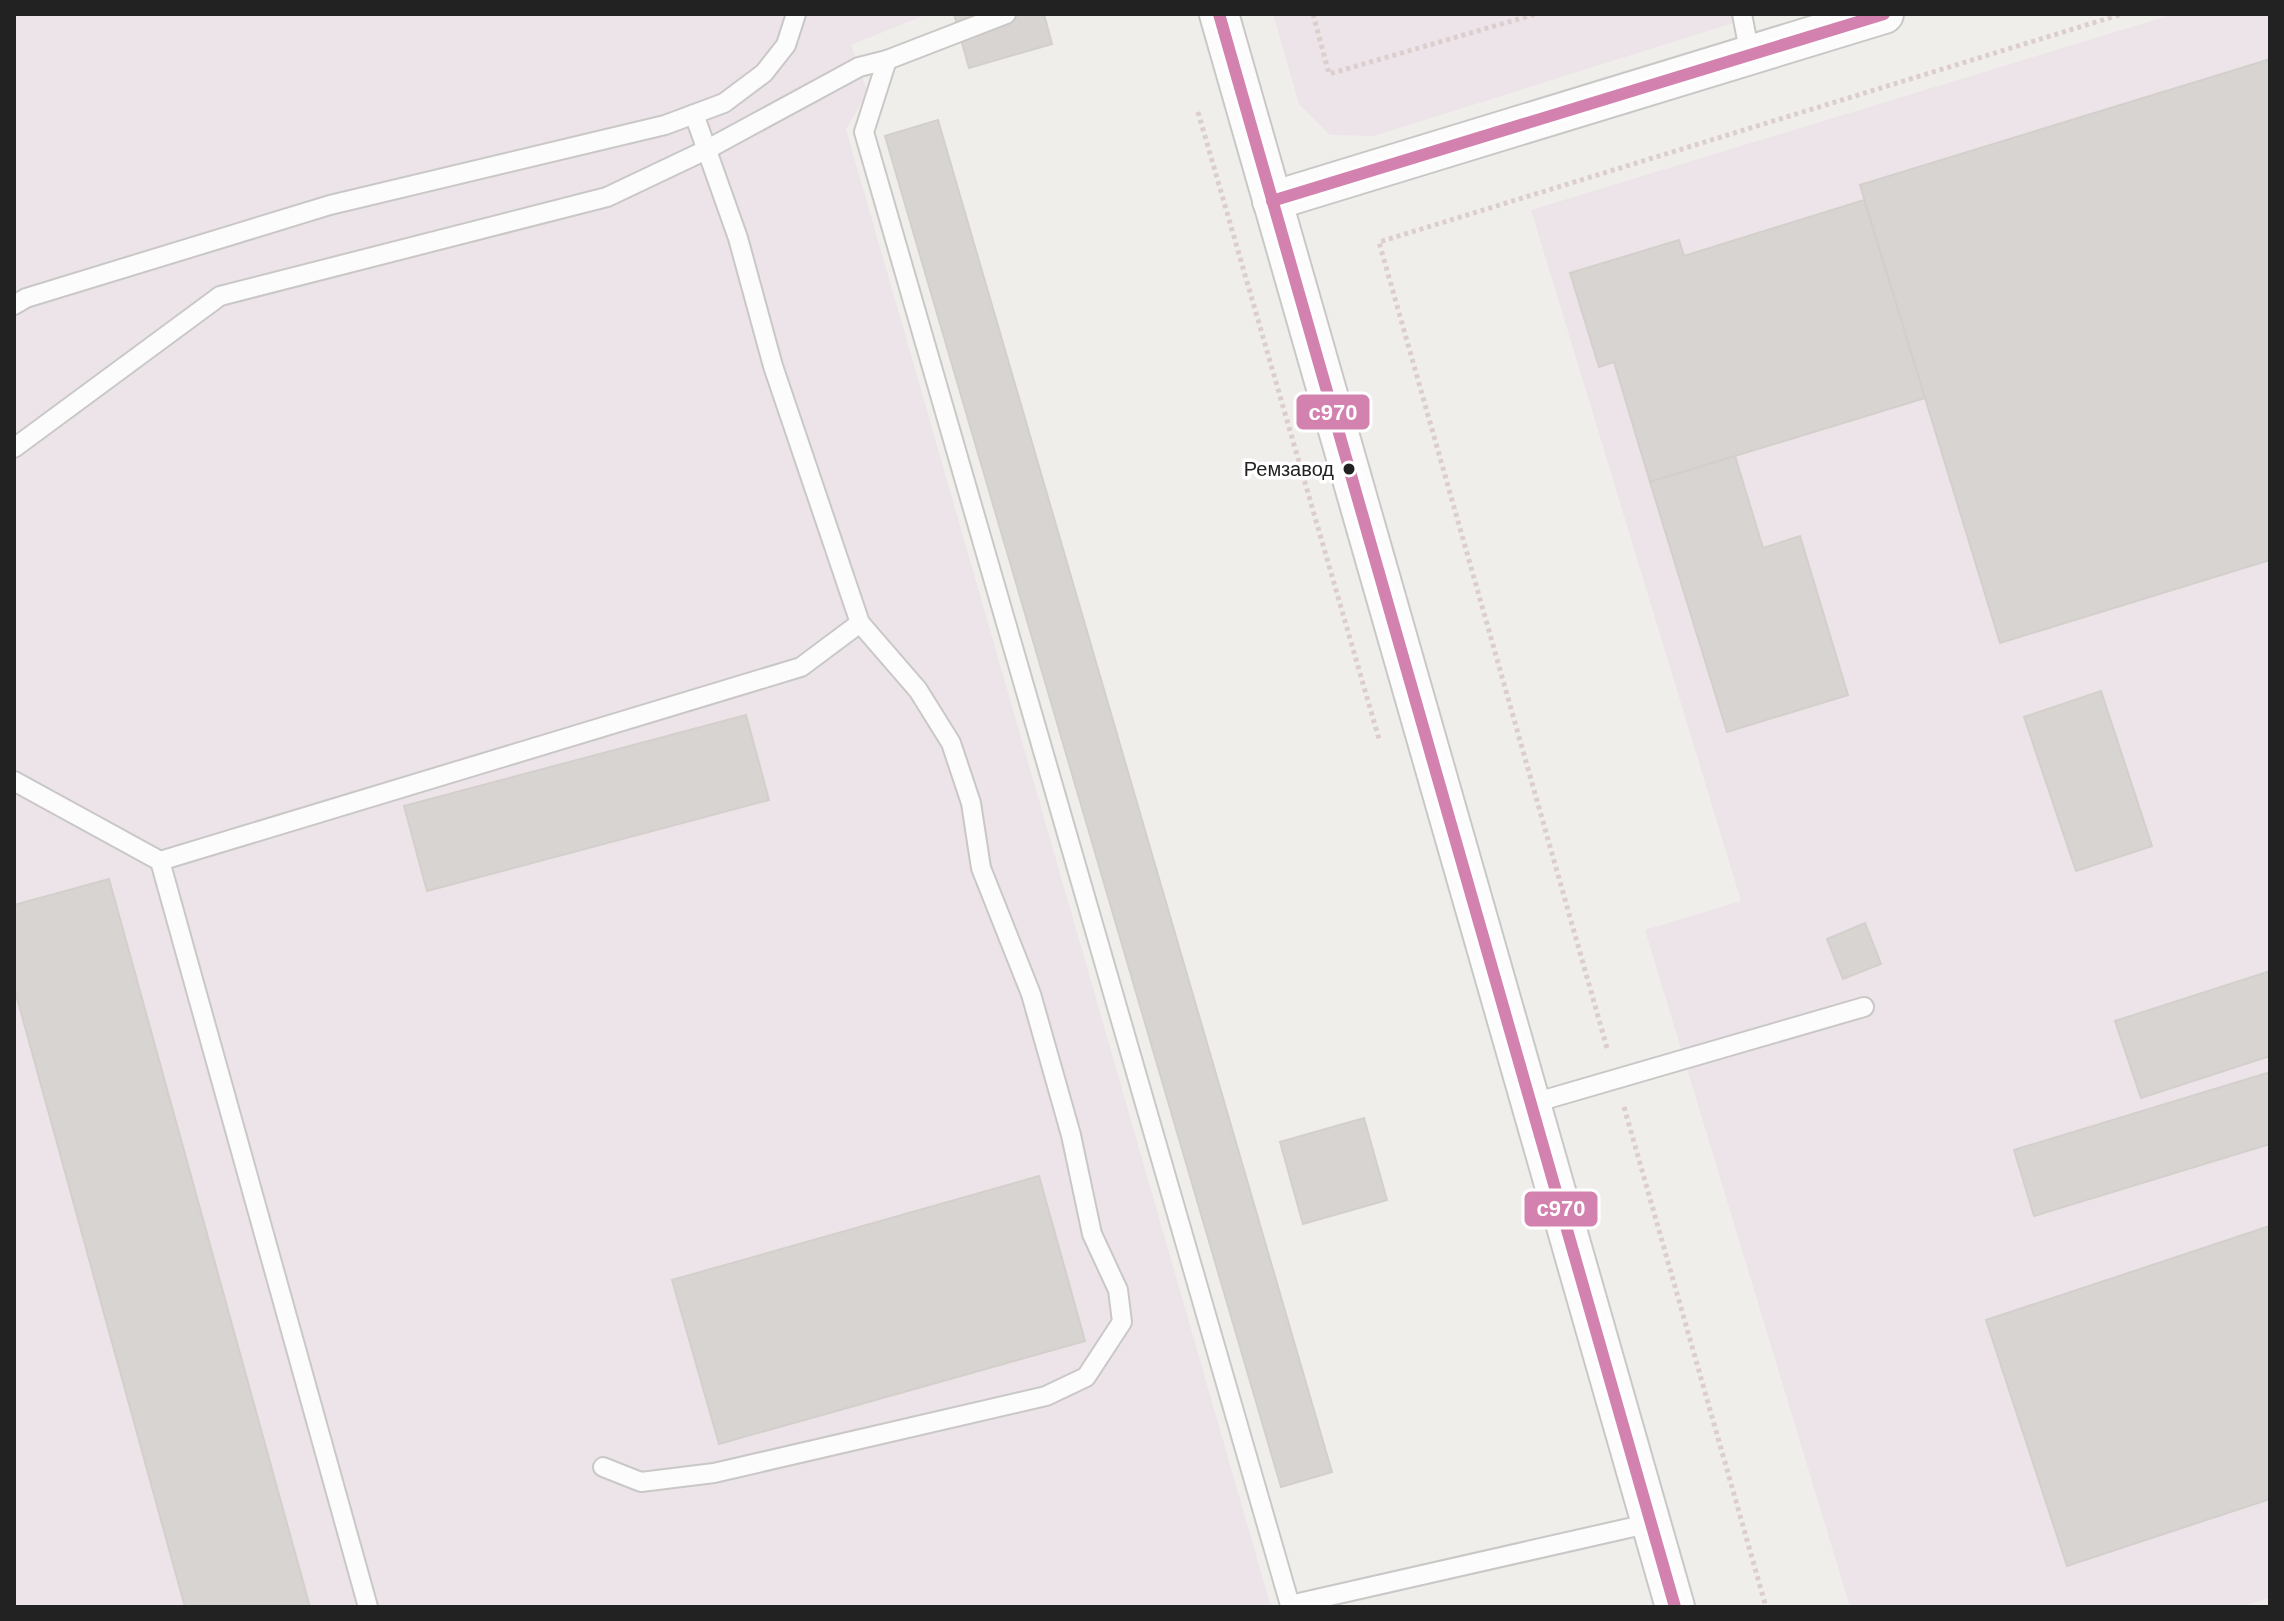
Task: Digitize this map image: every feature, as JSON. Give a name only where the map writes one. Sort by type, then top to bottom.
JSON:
[{"type":"street","points":[[1219,14],[1675,1607]]},
{"type":"street","points":[[1272,201],[1884,14]]},
{"type":"lane","points":[[14,305],[26,298],[330,205],[665,125],[724,103],[764,73],[786,45],[796,14]]},
{"type":"lane","points":[[14,448],[220,296],[607,197],[706,150],[859,67],[887,60],[1006,14]]},
{"type":"lane","points":[[1742,14],[1750,55]]},
{"type":"lane","points":[[887,60],[864,132],[1290,1605],[1354,1599],[1651,1523]]},
{"type":"lane","points":[[603,1467],[641,1482],[714,1473],[1046,1396],[1086,1377],[1122,1322],[1118,1290],[1092,1234],[1071,1135],[1031,994],[981,868],[971,803],[951,743],[918,690],[860,623],[773,366],[738,238],[694,114]]},
{"type":"lane","points":[[14,781],[160,861],[801,667],[860,623]]},
{"type":"lane","points":[[160,861],[368,1607]]},
{"type":"lane","points":[[1530,1104],[1864,1007]]},
{"type":"path","points":[[1313,14],[1329,74],[1536,14]]},
{"type":"path","points":[[1766,1607],[1379,242],[2122,14]]},
{"type":"shaded area","points":[[14,14],[928,14],[851,45],[868,92],[846,129],[1271,1607],[14,1607]]},
{"type":"shaded area","points":[[1273,14],[1762,14],[1374,136],[1330,135],[1299,104]]},
{"type":"shaded area","points":[[2174,14],[2270,14],[2270,1598],[2239,1607],[1850,1607],[1645,930],[1741,901],[1531,210]]},
{"type":"building","points":[[954,14],[1044,14],[1052,44],[969,68]]},
{"type":"building","points":[[2270,59],[2270,560],[2000,643],[1860,185]]},
{"type":"building","points":[[938,120],[1332,1472],[1281,1487],[885,136]]},
{"type":"building","points":[[1864,200],[1925,398],[1650,482],[1614,362],[1599,367],[1570,273],[1679,240],[1684,256]]},
{"type":"building","points":[[1735,456],[1763,548],[1800,536],[1848,695],[1727,732],[1650,482]]},
{"type":"building","points":[[2101,691],[2152,846],[2076,871],[2024,717]]},
{"type":"building","points":[[746,715],[769,800],[427,891],[404,806]]},
{"type":"building","points":[[109,879],[310,1607],[185,1607],[14,987],[14,905]]},
{"type":"building","points":[[1865,923],[1881,964],[1843,979],[1827,939]]},
{"type":"building","points":[[2270,971],[2270,1056],[2141,1098],[2115,1021]]},
{"type":"building","points":[[2270,1072],[2270,1144],[2034,1216],[2014,1150]]},
{"type":"building","points":[[1364,1118],[1387,1200],[1303,1224],[1280,1142]]},
{"type":"building","points":[[1039,1176],[1085,1341],[719,1444],[672,1280]]},
{"type":"building","points":[[2270,1226],[2270,1499],[2067,1566],[1986,1320]]},
{"type":"transit line","name":"с970","points":[[1219,14],[1675,1607]]},
{"type":"transit line","name":"с970","points":[[1272,201],[1884,14]]},
{"type":"place","name":"Ремзавод","points":[[1349,469]]}]
